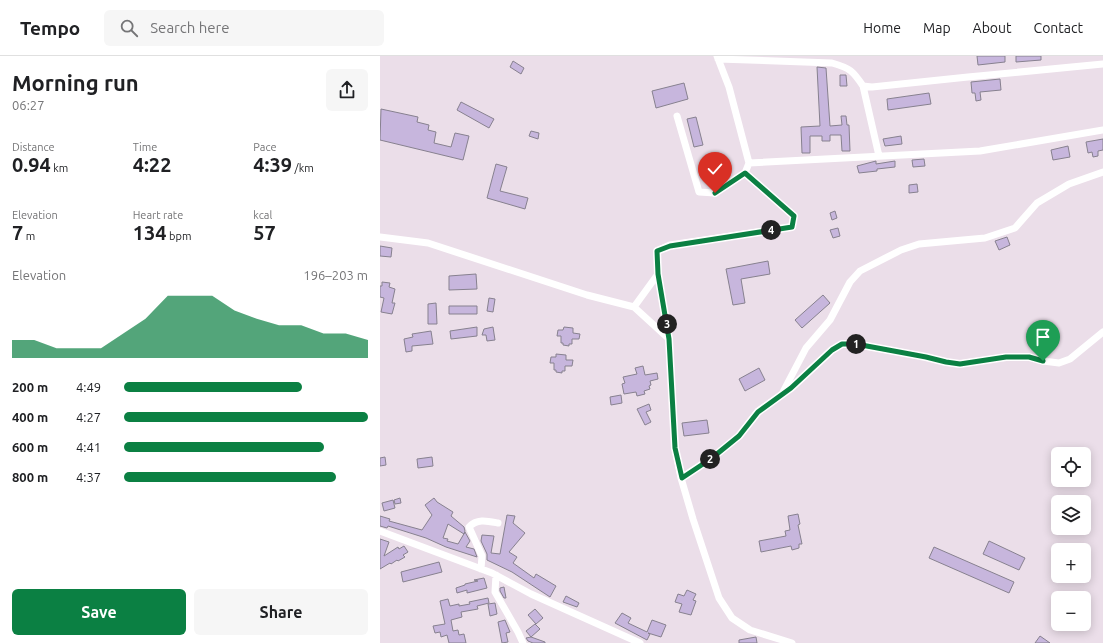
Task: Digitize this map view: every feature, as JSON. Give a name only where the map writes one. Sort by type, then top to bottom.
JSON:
[{"type":"street","points":[[677,116],[699,192],[715,193],[745,173],[749,163],[729,87],[718,57],[832,63],[847,67],[856,75],[863,86],[879,156]]},
{"type":"street","points":[[863,86],[872,88],[1103,64]]},
{"type":"street","points":[[749,163],[980,151],[1103,130]]},
{"type":"street","points":[[781,395],[806,348],[830,320],[850,282],[860,271],[901,250],[919,244],[985,238],[1015,228],[1037,203],[1069,184],[1103,172]]},
{"type":"street","points":[[745,173],[794,216],[792,227],[670,246],[657,251],[658,274],[669,339],[675,448],[693,519],[719,598],[732,618],[750,630],[792,643]]},
{"type":"street","points":[[380,237],[428,243],[587,295],[634,307],[669,339]]},
{"type":"street","points":[[634,307],[658,274]]},
{"type":"street","points":[[682,478],[712,458],[739,436],[758,412],[791,388],[832,350],[842,344],[856,344],[960,364],[1006,357],[1029,357],[1043,361],[1059,362],[1070,359],[1103,332]]},
{"type":"street","points":[[481,569],[482,556],[469,527],[471,524],[482,520],[498,523]]},
{"type":"street","points":[[380,531],[496,575],[531,594],[640,643]]},
{"type":"street","points":[[496,575],[495,592],[523,643]]},
{"type":"building","points":[[977,56],[1005,56],[1005,62],[978,65]]},
{"type":"building","points":[[1016,56],[1041,56],[1041,60],[1016,62]]},
{"type":"building","points":[[513,61],[524,68],[521,74],[510,67]]},
{"type":"building","points":[[817,67],[826,68],[830,126],[842,125],[841,116],[846,116],[847,125],[849,125],[850,151],[842,151],[841,135],[830,135],[830,141],[822,141],[822,136],[810,136],[810,153],[802,153],[801,127],[820,126]]},
{"type":"building","points":[[840,75],[846,75],[847,86],[840,86]]},
{"type":"building","points":[[1000,79],[1001,90],[980,92],[981,100],[976,101],[975,93],[972,93],[971,82]]},
{"type":"building","points":[[684,83],[688,99],[656,108],[652,91]]},
{"type":"building","points":[[929,93],[931,104],[888,110],[887,99]]},
{"type":"building","points":[[461,102],[494,119],[489,128],[457,110]]},
{"type":"building","points":[[381,109],[418,117],[417,122],[429,125],[428,130],[436,132],[434,143],[451,147],[455,133],[469,136],[463,160],[380,140]]},
{"type":"building","points":[[696,117],[703,145],[694,147],[687,119]]},
{"type":"building","points":[[531,131],[539,133],[538,139],[529,136]]},
{"type":"building","points":[[901,136],[902,144],[885,146],[883,139]]},
{"type":"building","points":[[1103,139],[1103,150],[1098,151],[1098,156],[1093,157],[1092,152],[1088,153],[1086,142]]},
{"type":"building","points":[[1068,146],[1070,157],[1053,160],[1051,150]]},
{"type":"building","points":[[924,159],[925,166],[913,167],[912,160]]},
{"type":"building","points":[[876,161],[876,164],[895,161],[895,167],[859,173],[857,166]]},
{"type":"building","points":[[496,164],[507,167],[500,191],[528,198],[525,209],[487,198]]},
{"type":"building","points":[[917,184],[918,192],[909,193],[909,185]]},
{"type":"building","points":[[835,211],[837,218],[832,220],[830,213]]},
{"type":"building","points":[[838,228],[840,236],[833,238],[830,230]]},
{"type":"building","points":[[1007,237],[1010,245],[999,250],[995,241]]},
{"type":"building","points":[[380,246],[392,248],[391,257],[380,256]]},
{"type":"building","points":[[768,261],[770,274],[741,279],[745,303],[733,305],[726,269]]},
{"type":"building","points":[[476,274],[477,289],[449,290],[449,276]]},
{"type":"building","points":[[382,282],[390,283],[389,287],[395,289],[392,303],[395,303],[392,314],[381,312],[384,298],[380,297],[380,286],[382,286]]},
{"type":"building","points":[[823,295],[830,303],[802,328],[795,320]]},
{"type":"building","points":[[489,298],[495,299],[493,312],[487,311]]},
{"type":"building","points":[[436,303],[437,324],[428,324],[428,304]]},
{"type":"building","points":[[449,306],[477,306],[477,314],[449,314]]},
{"type":"building","points":[[477,327],[477,336],[451,339],[450,331]]},
{"type":"building","points":[[493,327],[495,340],[487,341],[486,335],[482,335],[484,329]]},
{"type":"building","points":[[564,327],[573,328],[573,333],[580,334],[579,339],[572,339],[572,344],[569,344],[569,346],[563,345],[563,343],[561,343],[561,336],[557,336],[558,330],[563,330]]},
{"type":"building","points":[[431,331],[433,344],[412,346],[412,351],[406,352],[404,339],[413,337],[412,334]]},
{"type":"building","points":[[556,354],[566,355],[566,360],[573,360],[572,366],[565,366],[565,371],[562,371],[562,373],[556,372],[556,370],[554,370],[554,363],[550,363],[551,357],[556,357]]},
{"type":"building","points":[[643,366],[645,375],[657,373],[658,379],[650,381],[650,389],[644,391],[645,394],[637,396],[636,392],[624,394],[622,384],[625,383],[623,377],[637,374],[635,368]]},
{"type":"building","points":[[759,368],[765,380],[745,391],[739,379]]},
{"type":"building","points":[[621,395],[622,403],[611,405],[610,397]]},
{"type":"building","points":[[649,404],[651,410],[646,412],[651,422],[645,425],[637,409]]},
{"type":"building","points":[[707,420],[709,433],[684,436],[682,423]]},
{"type":"building","points":[[385,457],[386,465],[380,466],[380,458]]},
{"type":"building","points":[[432,457],[433,466],[418,468],[417,459]]},
{"type":"building","points":[[400,498],[401,503],[395,504],[394,500]]},
{"type":"building","points":[[434,498],[437,502],[453,512],[451,516],[464,527],[464,533],[465,532],[470,541],[466,547],[474,549],[477,557],[446,547],[426,538],[388,526],[387,528],[380,526],[380,516],[390,519],[389,521],[422,530],[432,515],[425,505]],"holes":[[[448,524],[464,534],[458,544],[447,541],[448,539],[443,538]]]},
{"type":"building","points":[[393,500],[395,508],[384,511],[382,503]]},
{"type":"building","points":[[798,514],[800,524],[798,525],[802,544],[799,544],[799,548],[792,550],[791,546],[761,552],[759,541],[786,536],[785,531],[790,530],[788,516]]},
{"type":"building","points":[[507,515],[515,516],[513,523],[525,533],[509,552],[517,557],[513,563],[534,578],[536,574],[556,586],[550,597],[512,572],[487,560],[487,554],[481,541],[482,535],[494,536],[491,553],[500,554]]},
{"type":"building","points":[[380,539],[389,542],[384,556],[398,547],[399,549],[404,546],[408,552],[403,555],[405,557],[380,569]]},
{"type":"building","points":[[989,541],[1025,558],[1019,570],[983,554]]},
{"type":"building","points":[[934,547],[1014,582],[1009,593],[929,558]]},
{"type":"building","points":[[439,562],[442,572],[403,582],[401,572]]},
{"type":"building","points":[[484,578],[487,588],[467,593],[467,590],[457,593],[456,588],[478,581],[474,580]]},
{"type":"building","points":[[504,587],[506,598],[504,598],[500,591],[500,588]]},
{"type":"building","points":[[687,590],[696,594],[693,600],[696,601],[691,615],[679,612],[682,604],[675,602],[678,594],[684,596]]},
{"type":"building","points":[[566,596],[579,603],[577,607],[563,602]]},
{"type":"building","points":[[488,598],[489,603],[477,606],[478,609],[461,612],[462,617],[451,620],[453,631],[458,630],[459,635],[464,634],[466,643],[449,643],[447,635],[441,637],[440,632],[435,633],[433,626],[445,624],[440,601],[448,599],[450,606],[459,604],[459,606]]},
{"type":"building","points":[[495,603],[497,614],[490,616],[488,604]]},
{"type":"building","points":[[535,609],[543,618],[536,624],[528,615]]},
{"type":"building","points":[[622,613],[631,618],[628,623],[647,632],[652,620],[666,625],[661,637],[648,633],[650,634],[647,640],[615,623]]},
{"type":"building","points":[[505,620],[510,632],[506,633],[508,642],[502,643],[498,622]]},
{"type":"building","points":[[535,624],[540,629],[531,637],[526,631]]},
{"type":"building","points":[[1040,636],[1050,643],[1035,643]]},
{"type":"building","points":[[531,637],[545,643],[533,643],[528,641],[526,638]]},
{"type":"building","points":[[756,637],[757,643],[739,643],[739,640]]},
{"type":"route","points":[[715,193],[745,173],[794,216],[792,227],[670,246],[657,251],[658,274],[669,339],[675,448],[682,478],[712,458],[739,436],[758,412],[791,388],[832,350],[842,344],[856,344],[960,364],[1006,357],[1029,357],[1043,361]]}]
